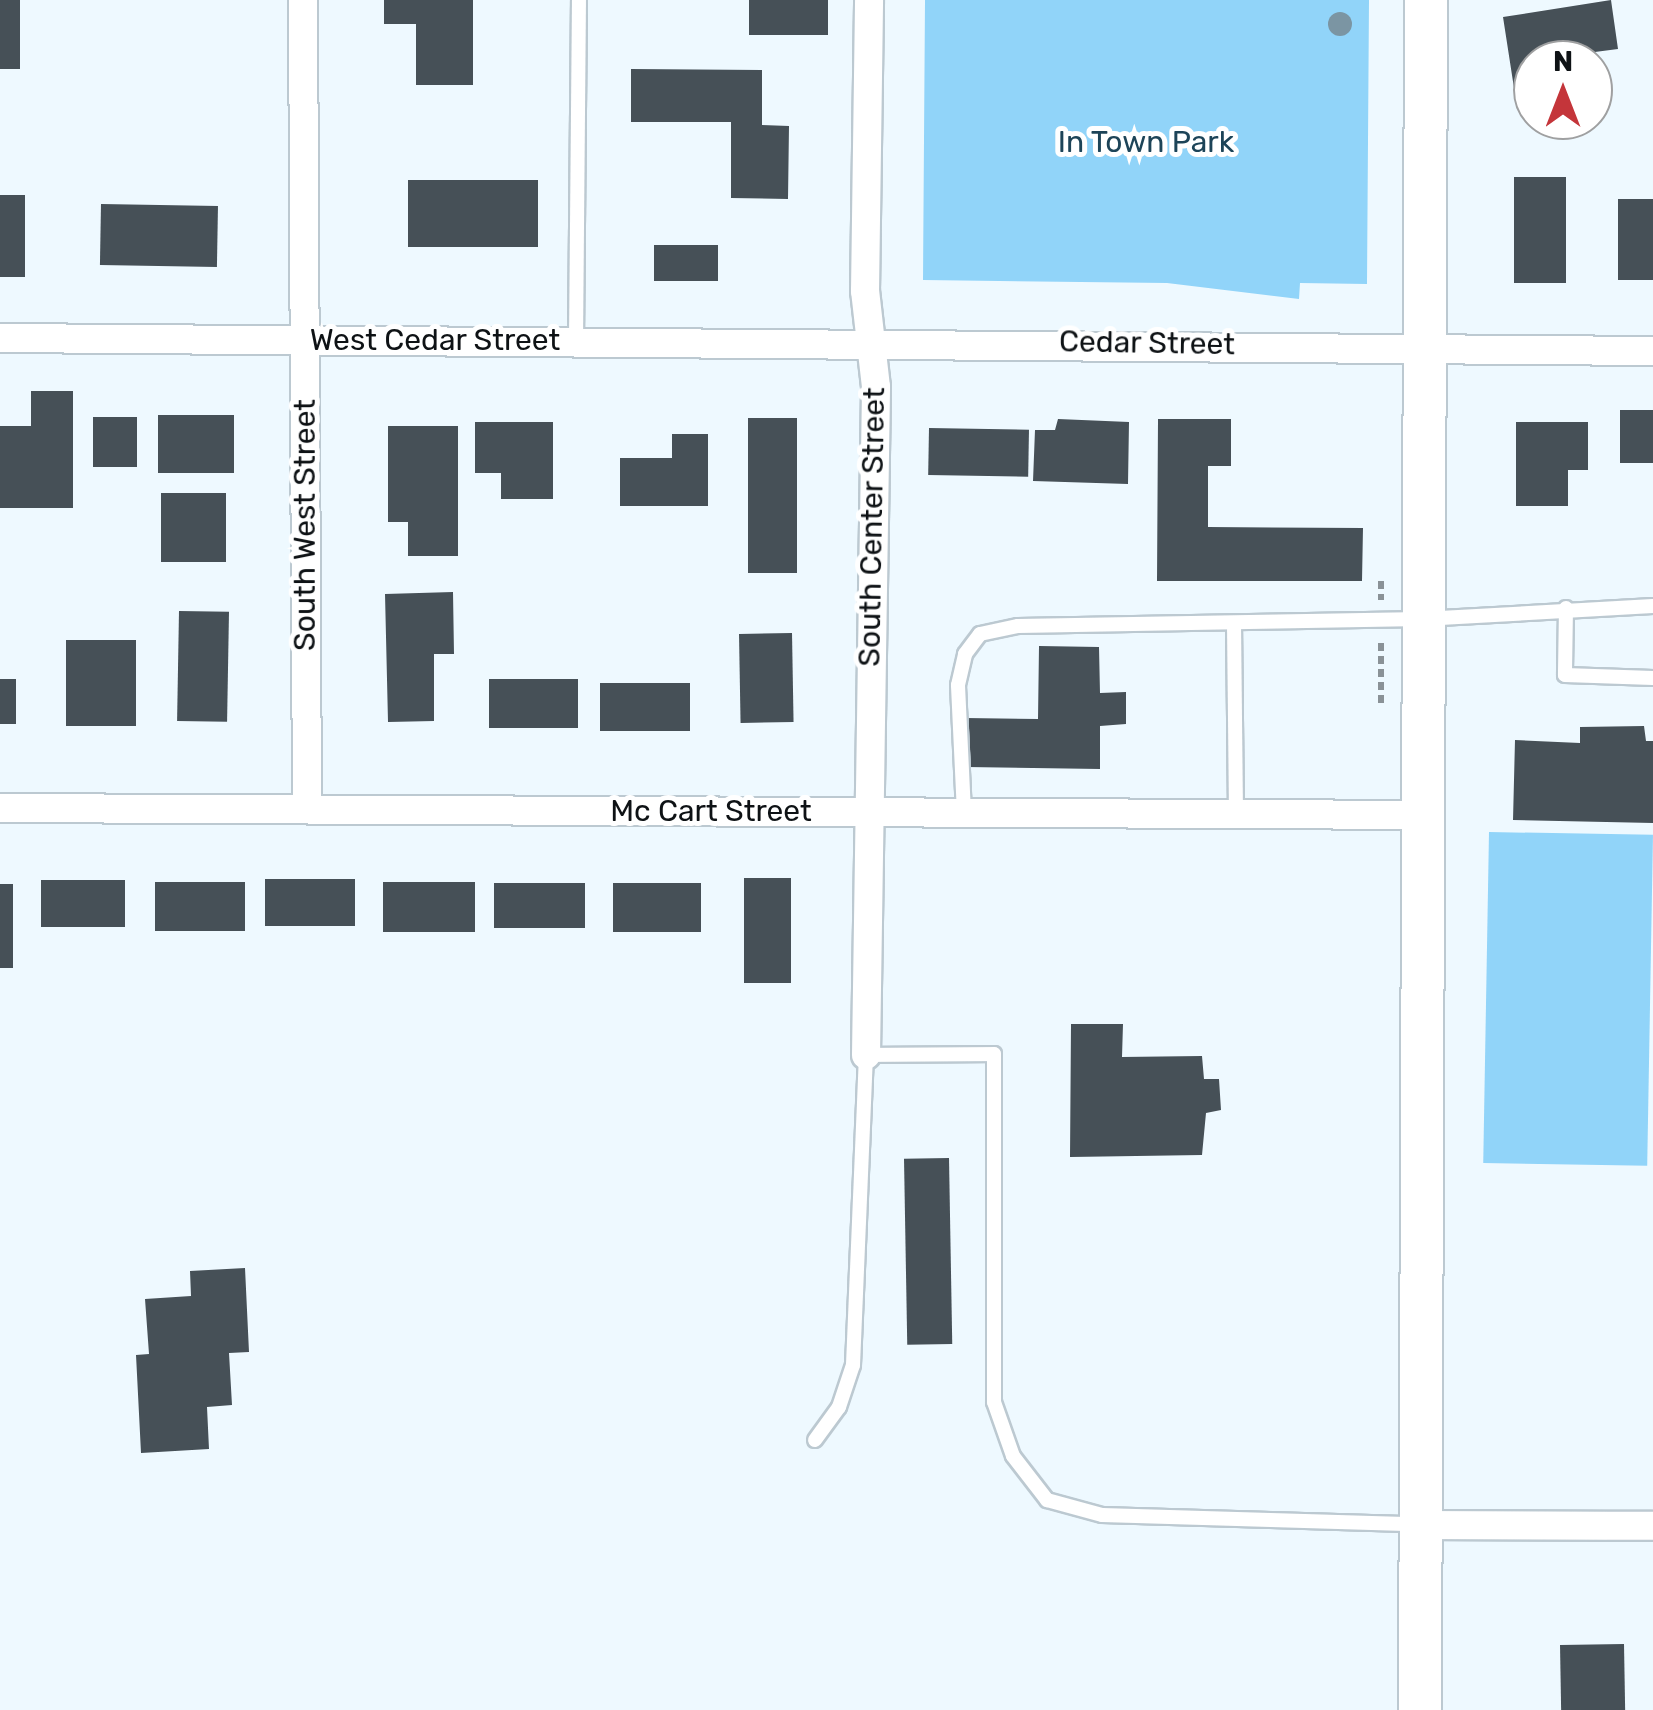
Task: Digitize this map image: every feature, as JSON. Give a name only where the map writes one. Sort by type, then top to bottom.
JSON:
[{"type":"main road","points":[[1420,1710],[1421,815],[1401,619],[1422,346],[1426,0]]},
{"type":"street","name":"South West Street","points":[[303,0],[307,809]]},
{"type":"street","name":"South Center Street","points":[[866,1055],[876,388],[865,291],[869,0]]},
{"type":"street","name":"West Cedar Street","points":[[0,338],[871,340]]},
{"type":"street","name":"Cedar Street","points":[[871,340],[1653,351]]},
{"type":"street","name":"Mc Cart Street","points":[[0,808],[1421,815]]},
{"type":"street","points":[[1420,1525],[1653,1526]]},
{"type":"lane","points":[[576,341],[579,0]]},
{"type":"lane","points":[[964,812],[958,684],[965,654],[980,634],[1018,626],[1401,619],[1653,606]]},
{"type":"lane","points":[[1566,608],[1565,675],[1653,678]]},
{"type":"lane","points":[[1234,622],[1236,814]]},
{"type":"lane","points":[[815,1440],[839,1407],[853,1365],[866,1055],[994,1054],[994,1402],[1013,1456],[1047,1500],[1102,1515],[1359,1518],[1420,1525]]},
{"type":"path","points":[[1381,582],[1401,619],[1382,714]]},
{"type":"green space","name":"In Town Park","points":[[925,0],[1369,0],[1367,284],[1300,283],[1299,299],[1167,283],[923,280]]},
{"type":"green space","points":[[1489,832],[1653,835],[1647,1166],[1483,1163]]},
{"type":"building","points":[[0,0],[20,0],[20,69],[0,69]]},
{"type":"building","points":[[384,0],[473,0],[473,85],[416,85],[416,24],[384,24]]},
{"type":"building","points":[[749,0],[828,0],[828,35],[749,35]]},
{"type":"building","points":[[1611,0],[1618,49],[1613,50],[1613,40],[1513,40],[1513,82],[1503,17]]},
{"type":"building","points":[[631,69],[762,70],[762,125],[789,126],[788,199],[731,198],[731,122],[631,122]]},
{"type":"building","points":[[1514,177],[1566,177],[1566,283],[1514,283]]},
{"type":"building","points":[[408,180],[538,180],[538,247],[408,247]]},
{"type":"building","points":[[0,195],[25,195],[25,277],[0,277]]},
{"type":"building","points":[[1618,199],[1653,199],[1653,280],[1618,280]]},
{"type":"building","points":[[101,204],[218,206],[217,267],[100,265]]},
{"type":"building","points":[[654,245],[718,245],[718,281],[654,281]]},
{"type":"building","points":[[31,391],[73,391],[73,508],[0,508],[0,426],[31,426]]},
{"type":"building","points":[[1620,410],[1653,410],[1653,463],[1620,463]]},
{"type":"building","points":[[158,415],[234,415],[234,473],[158,473]]},
{"type":"building","points":[[93,417],[137,417],[137,467],[93,467]]},
{"type":"building","points":[[748,418],[797,418],[797,573],[748,573]]},
{"type":"building","points":[[1058,419],[1129,422],[1128,484],[1033,481],[1035,430],[1055,430]]},
{"type":"building","points":[[1158,419],[1231,419],[1231,466],[1208,466],[1208,527],[1363,528],[1362,581],[1157,581]]},
{"type":"building","points":[[475,422],[553,422],[553,499],[501,499],[501,473],[475,473]]},
{"type":"building","points":[[1516,422],[1588,422],[1588,470],[1568,470],[1568,506],[1516,506]]},
{"type":"building","points":[[388,426],[458,426],[458,556],[408,556],[408,522],[388,522]]},
{"type":"building","points":[[929,428],[1029,430],[1028,477],[928,475]]},
{"type":"building","points":[[672,434],[708,434],[708,506],[620,506],[620,458],[672,458]]},
{"type":"building","points":[[161,493],[226,493],[226,562],[161,562]]},
{"type":"building","points":[[453,592],[454,654],[434,654],[434,721],[388,722],[385,594]]},
{"type":"building","points":[[179,611],[229,612],[227,722],[177,721]]},
{"type":"building","points":[[792,633],[794,722],[741,723],[739,634]]},
{"type":"building","points":[[66,640],[136,640],[136,726],[66,726]]},
{"type":"building","points":[[1039,646],[1099,647],[1100,693],[1126,692],[1126,724],[1100,726],[1100,769],[967,767],[965,718],[1038,719]]},
{"type":"building","points":[[0,679],[16,679],[16,724],[0,724]]},
{"type":"building","points":[[489,679],[578,679],[578,728],[489,728]]},
{"type":"building","points":[[600,683],[690,683],[690,731],[600,731]]},
{"type":"building","points":[[1644,726],[1646,741],[1653,741],[1653,823],[1513,820],[1515,740],[1580,743],[1580,727]]},
{"type":"building","points":[[744,878],[791,878],[791,983],[744,983]]},
{"type":"building","points":[[265,879],[355,879],[355,926],[265,926]]},
{"type":"building","points":[[41,880],[125,880],[125,927],[41,927]]},
{"type":"building","points":[[155,882],[245,882],[245,931],[155,931]]},
{"type":"building","points":[[383,882],[475,882],[475,932],[383,932]]},
{"type":"building","points":[[494,883],[585,883],[585,928],[494,928]]},
{"type":"building","points":[[613,883],[701,883],[701,932],[613,932]]},
{"type":"building","points":[[0,884],[13,884],[13,968],[0,968]]},
{"type":"building","points":[[1071,1024],[1123,1024],[1122,1057],[1202,1056],[1204,1079],[1219,1079],[1221,1110],[1206,1113],[1202,1155],[1070,1157]]},
{"type":"building","points":[[949,1158],[952,1344],[907,1345],[904,1159]]},
{"type":"building","points":[[245,1268],[249,1352],[229,1353],[232,1405],[207,1407],[209,1449],[141,1453],[136,1355],[149,1354],[145,1299],[191,1296],[190,1271]]},
{"type":"building","points":[[1624,1644],[1625,1710],[1561,1710],[1560,1645]]}]
